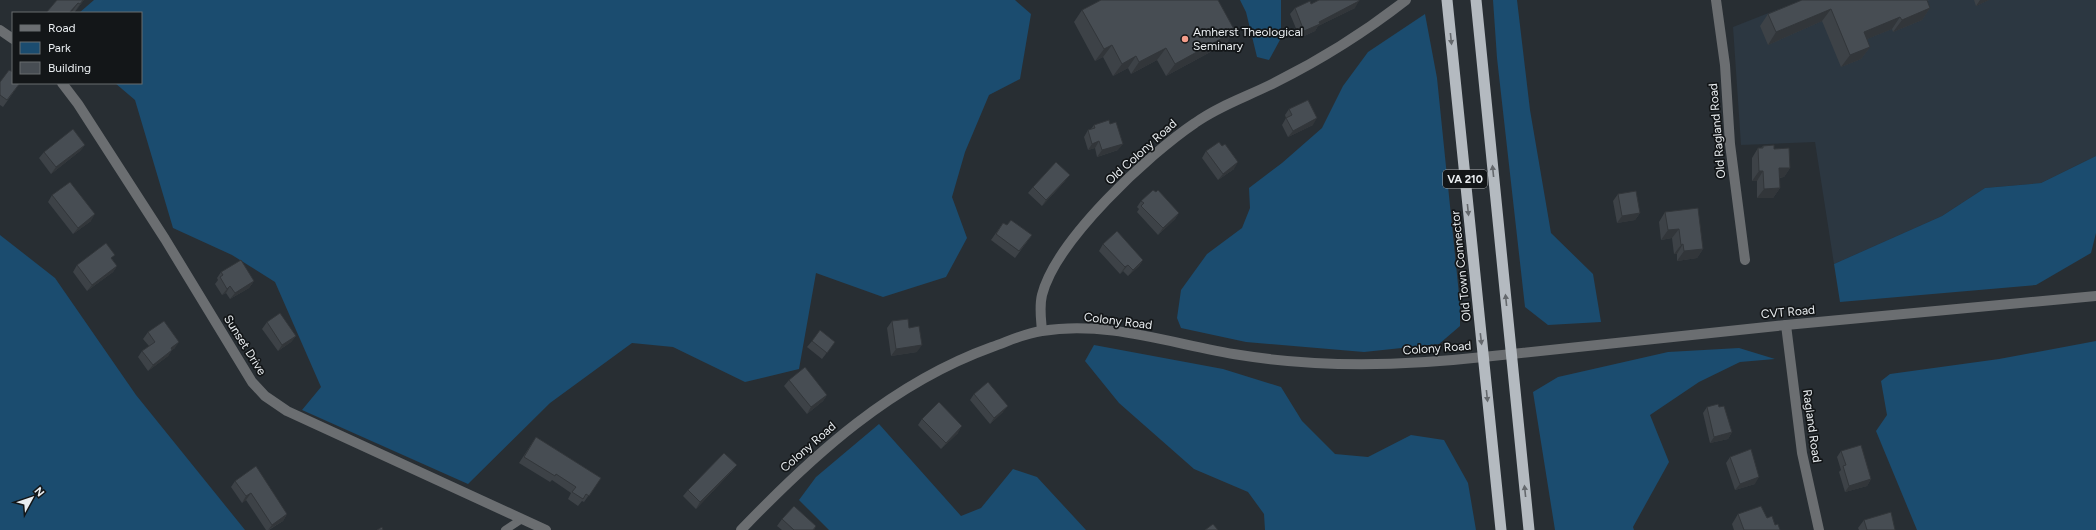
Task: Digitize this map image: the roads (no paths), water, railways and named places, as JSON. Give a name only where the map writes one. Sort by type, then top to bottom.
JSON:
[{"type":"highway","name":"Old Town Connector","points":[[1447,0],[1501,530]]},
{"type":"highway","name":"VA 210","points":[[1476,0],[1529,530]]},
{"type":"street","name":"Old Colony Road","points":[[1042,330],[1040,312],[1042,294],[1052,271],[1064,250],[1079,231],[1122,184],[1167,143],[1195,122],[1219,108],[1272,84],[1318,60],[1351,40],[1406,0]]},
{"type":"street","name":"Old Ragland Road","points":[[1716,0],[1725,65],[1730,144],[1746,260]]},
{"type":"street","points":[[0,30],[12,38]]},
{"type":"street","name":"Sunset Drive","points":[[63,84],[82,110],[161,233],[252,382],[265,396],[287,411],[546,530]]},
{"type":"street","name":"CVT Road","points":[[1483,357],[1786,325],[2096,296]]},
{"type":"street","name":"Ragland Road","points":[[1786,325],[1802,453],[1820,530]]},
{"type":"street","name":"Colony Road","points":[[741,530],[814,457],[853,425],[895,396],[935,371],[964,357],[1042,330],[1092,328],[1122,332],[1239,355],[1295,362],[1412,364],[1483,357]]},
{"type":"lane","points":[[506,530],[522,519]]},
{"type":"place","name":"Amherst Theological Seminary","points":[[1185,39]]}]
